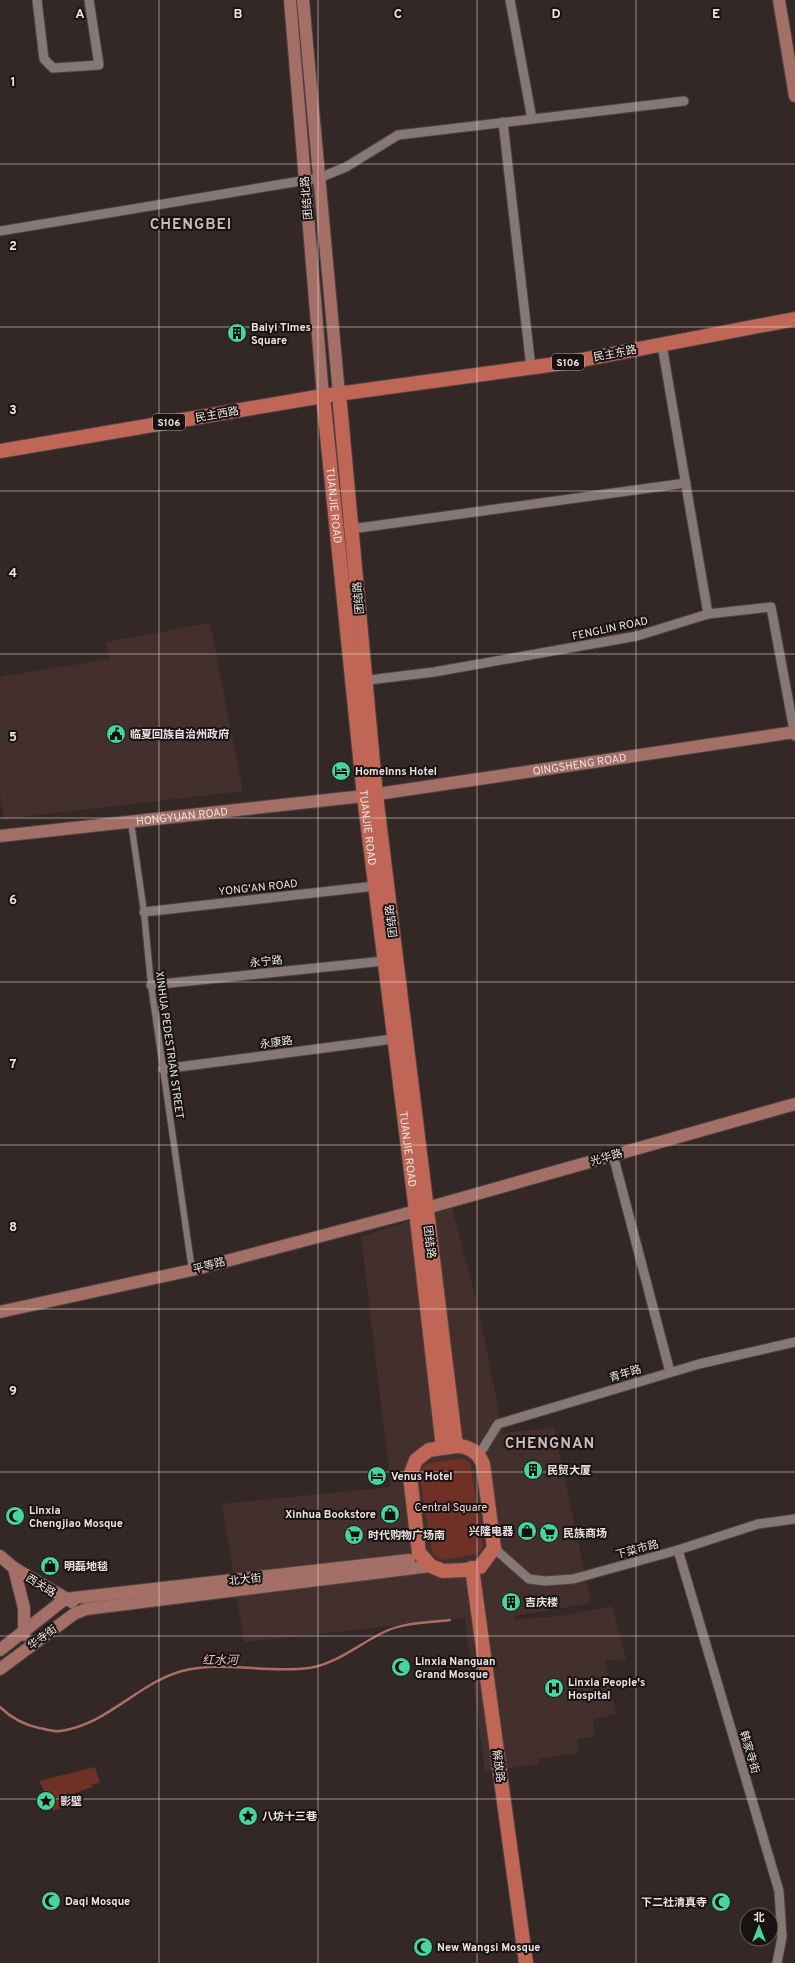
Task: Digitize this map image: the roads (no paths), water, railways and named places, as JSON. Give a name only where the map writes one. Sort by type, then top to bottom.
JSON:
[{"type":"main road","name":"团结北路","points":[[290,0],[322,396]]},
{"type":"main road","name":"团结北路","points":[[303,0],[338,394]]},
{"type":"main road","points":[[779,0],[795,96]]},
{"type":"main road","points":[[773,324],[795,310]]},
{"type":"main road","name":"民主东路","points":[[338,394],[531,368],[795,320]]},
{"type":"main road","points":[[773,324],[795,325]]},
{"type":"main road","name":"民主西路","points":[[0,451],[338,394]]},
{"type":"main road","name":"团结路","points":[[338,394],[351,529],[358,681]]},
{"type":"main road","name":"TUANJIE ROAD","points":[[322,396],[358,681],[370,795],[375,886],[393,1039],[421,1209]]},
{"type":"main road","name":"QINGSHENG ROAD","points":[[370,795],[795,732]]},
{"type":"main road","name":"团结路","points":[[370,795],[449,1447]]},
{"type":"main road","name":"HONGYUAN ROAD","points":[[0,836],[370,795]]},
{"type":"main road","name":"光华路","points":[[421,1209],[795,1104]]},
{"type":"main road","name":"平等路","points":[[0,1312],[192,1270],[421,1209]]},
{"type":"main road","points":[[465,1446],[479,1455],[483,1464],[494,1548],[480,1567],[443,1571],[427,1562],[420,1553],[410,1476],[416,1460],[429,1450],[465,1446]]},
{"type":"main road","name":"西关路","points":[[0,1556],[14,1568],[65,1599],[86,1609]]},
{"type":"main road","name":"北大街","points":[[65,1599],[427,1562]]},
{"type":"main road","name":"北大街","points":[[86,1609],[427,1562]]},
{"type":"main road","points":[[14,1568],[24,1608],[23,1632],[26,1649]]},
{"type":"main road","name":"解放路","points":[[468,1569],[516,1963]]},
{"type":"main road","name":"解放路","points":[[468,1569],[526,1963]]},
{"type":"main road","name":"华寺街","points":[[0,1650],[65,1599]]},
{"type":"main road","name":"华寺街","points":[[0,1669],[74,1614],[86,1609]]},
{"type":"street","points":[[37,0],[44,59],[53,68],[99,65],[88,0]]},
{"type":"street","points":[[510,0],[532,119]]},
{"type":"street","points":[[0,231],[319,178],[346,167],[398,135],[684,101]]},
{"type":"street","points":[[503,122],[531,368]]},
{"type":"street","points":[[662,345],[708,614]]},
{"type":"street","points":[[351,529],[686,483]]},
{"type":"street","name":"FENGLIN ROAD","points":[[358,681],[434,672],[638,636],[708,614],[771,607],[795,732]]},
{"type":"street","name":"XINHUA PEDESTRIAN STREET","points":[[131,822],[144,912],[151,985],[192,1270]]},
{"type":"street","name":"YONG'AN ROAD","points":[[144,912],[375,886]]},
{"type":"street","name":"永宁路","points":[[151,985],[384,961]]},
{"type":"street","name":"永康路","points":[[163,1069],[393,1039]]},
{"type":"street","points":[[612,1155],[670,1372]]},
{"type":"street","name":"青年路","points":[[479,1455],[498,1424],[670,1372],[795,1342]]},
{"type":"street","name":"下菜市路","points":[[494,1548],[529,1579],[545,1582],[573,1579],[678,1550],[758,1524],[795,1519]]},
{"type":"street","name":"韩家寺街","points":[[678,1550],[779,1891],[782,1937],[778,1963]]},
{"type":"waterway","name":"红水河","points":[[0,1707],[23,1723],[39,1728],[60,1731],[93,1721],[151,1685],[182,1671],[213,1667],[277,1669],[309,1668],[328,1663],[347,1654],[390,1629],[407,1625],[450,1620]]},
{"type":"place","name":"Baiyi Times Square","points":[[237,333]]},
{"type":"place","name":"临夏回族自治州政府","points":[[116,734]]},
{"type":"place","name":"HomeInns Hotel","points":[[341,771]]},
{"type":"place","name":"民贸大厦","points":[[533,1470]]},
{"type":"place","name":"Venus Hotel","points":[[377,1476]]},
{"type":"place","name":"Xinhua Bookstore","points":[[390,1514]]},
{"type":"place","name":"Linxia Chengjiao Mosque","points":[[15,1516]]},
{"type":"place","name":"兴隆电器","points":[[527,1531]]},
{"type":"place","name":"民族商场","points":[[549,1533]]},
{"type":"place","name":"时代购物广场南","points":[[354,1535]]},
{"type":"place","name":"明磊地毯","points":[[50,1566]]},
{"type":"place","name":"吉庆楼","points":[[511,1602]]},
{"type":"place","name":"Linxia Nanguan Grand Mosque","points":[[401,1667]]},
{"type":"place","name":"Linxia People's Hospital","points":[[554,1688]]},
{"type":"place","name":"影壁","points":[[46,1801]]},
{"type":"place","name":"八坊十三巷","points":[[248,1816]]},
{"type":"place","name":"Daqi Mosque","points":[[51,1901]]},
{"type":"place","name":"下二社清真寺","points":[[721,1902]]},
{"type":"place","name":"New Wangsi Mosque","points":[[423,1947]]},
{"type":"district","name":"CHENGBEI","points":[[191,224]]},
{"type":"district","name":"CHENGNAN","points":[[550,1443]]},
{"type":"park label","name":"Central Square","points":[[451,1507]]}]
